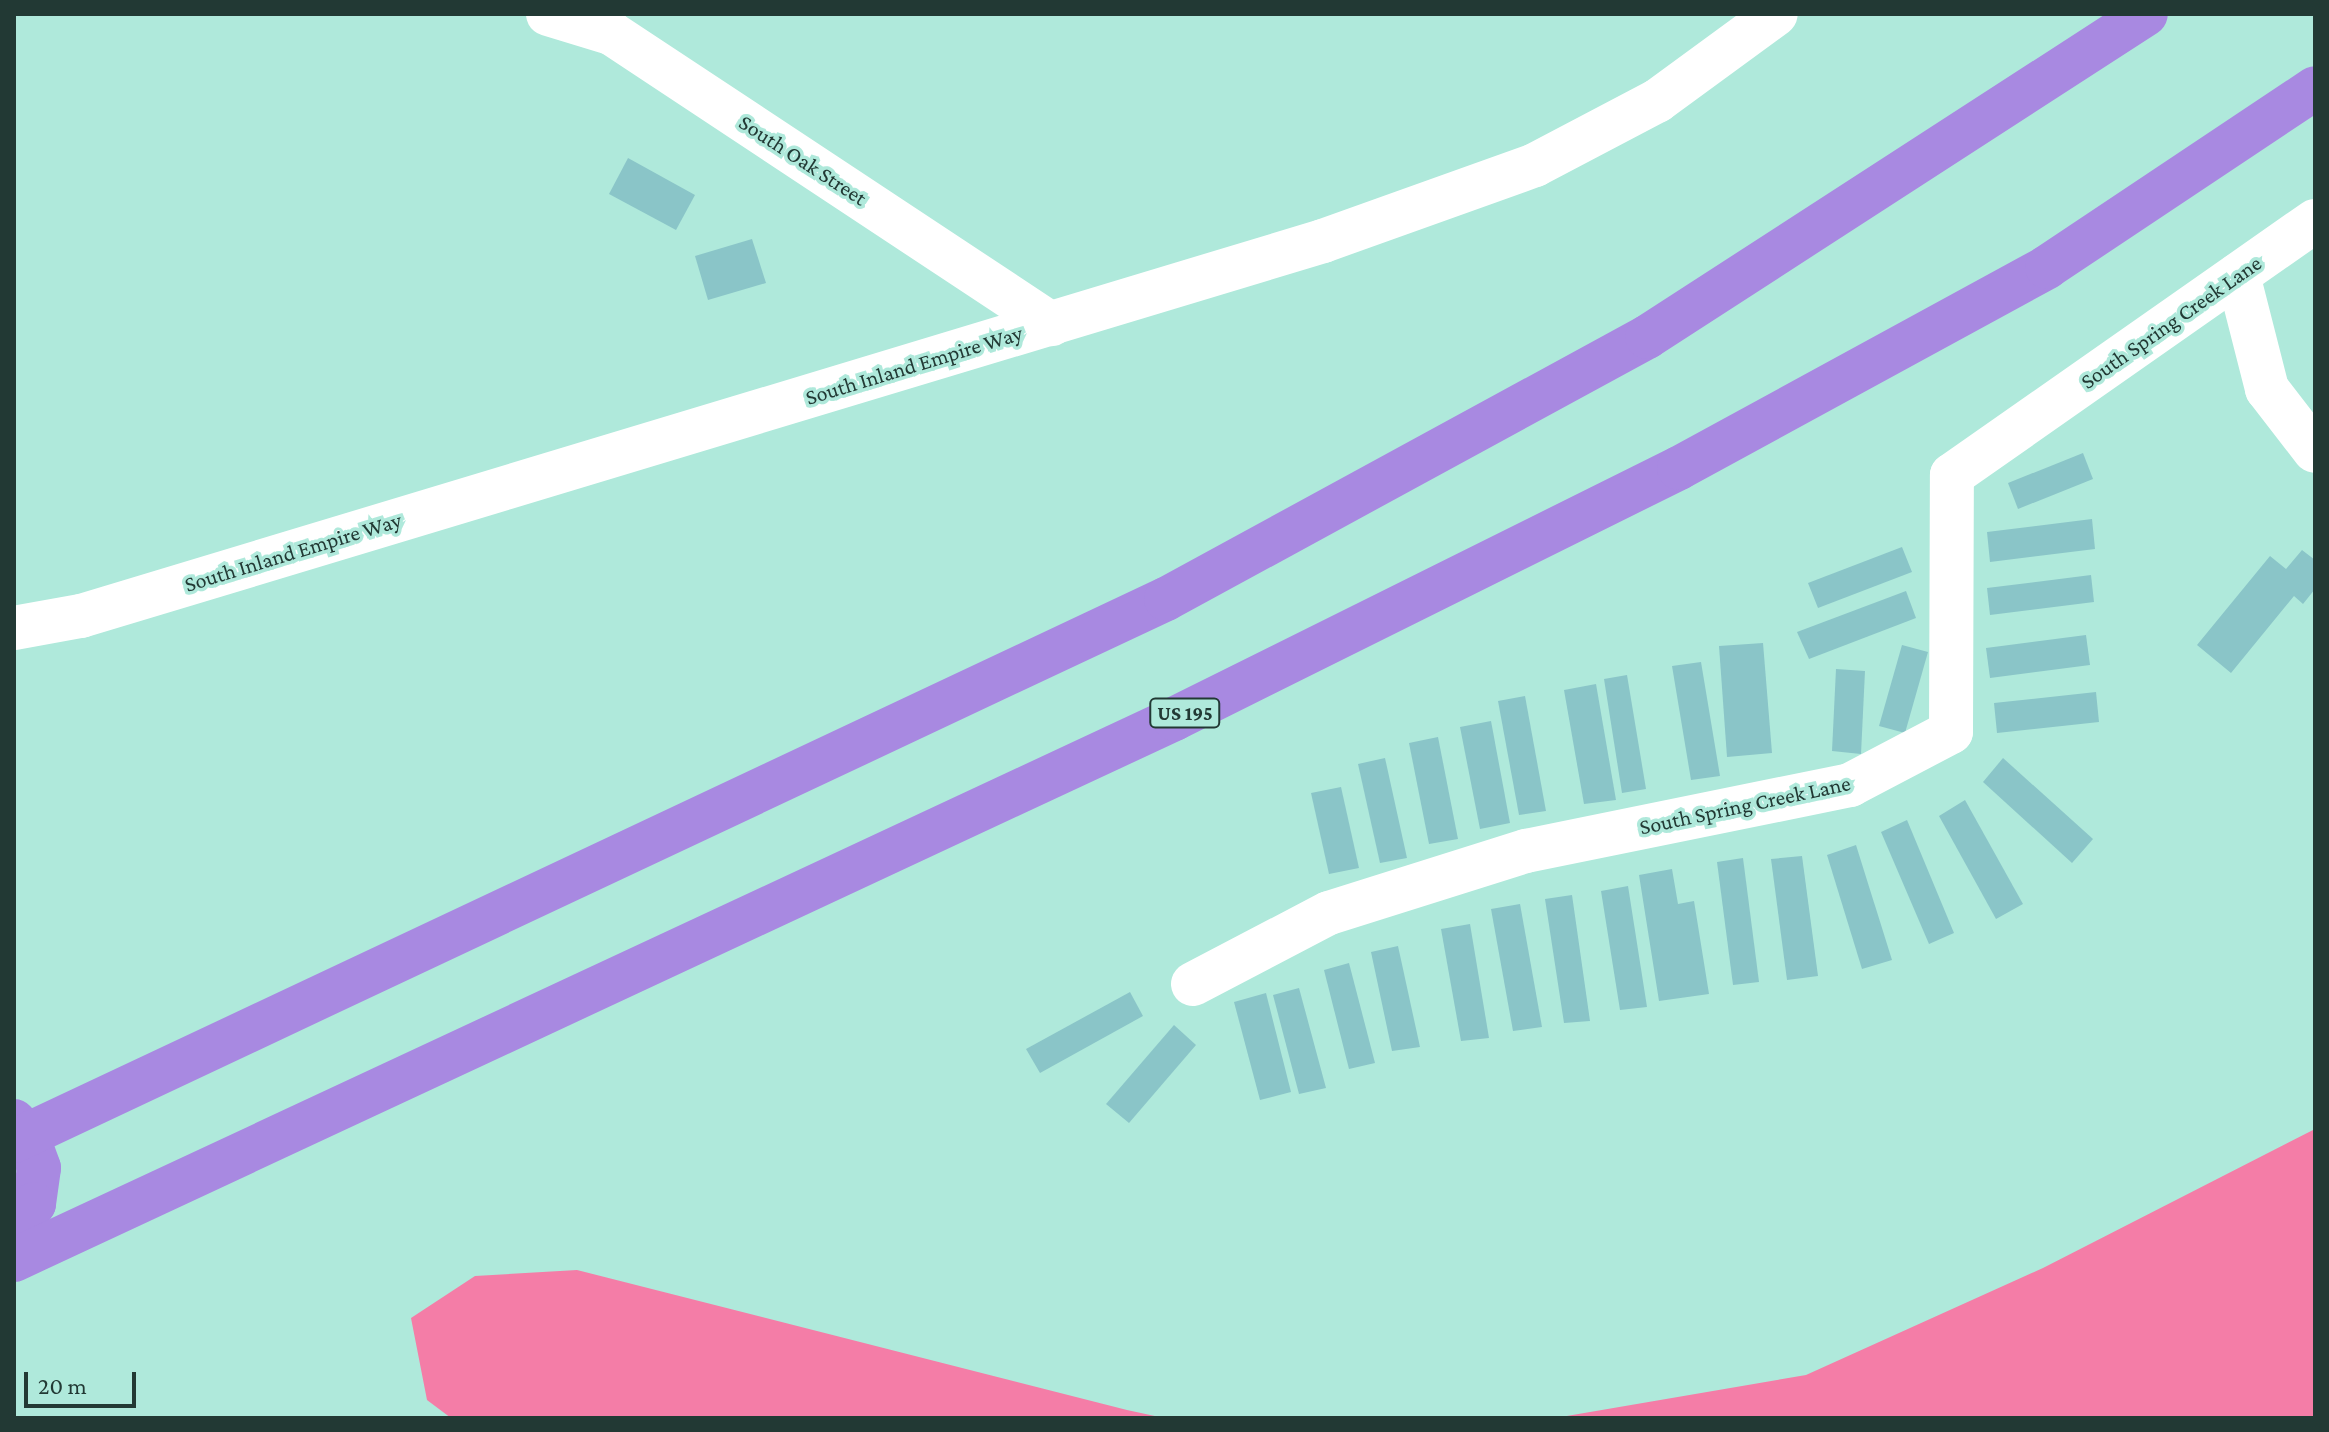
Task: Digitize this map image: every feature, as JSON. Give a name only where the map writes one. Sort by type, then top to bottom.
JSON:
[{"type":"highway","points":[[14,1226],[34,1204],[39,1168],[18,1132],[1166,599],[1647,337],[2146,14]]},
{"type":"highway","name":"US 195","points":[[14,1260],[1174,719],[1679,468],[2047,267],[2315,88]]},
{"type":"street","name":"South Oak Street","points":[[548,14],[611,33],[1051,324]]},
{"type":"street","name":"South Inland Empire Way","points":[[14,628],[81,616],[1323,241],[1535,165],[1657,101],[1776,14]]},
{"type":"street","name":"South Spring Creek Lane","points":[[1193,984],[1329,913],[1526,851],[1850,785],[1951,732],[1952,475],[2315,221]]},
{"type":"street","points":[[2238,275],[2267,389],[2315,451]]},
{"type":"shaded area","points":[[2315,1129],[2315,1418],[1555,1418],[1806,1375],[2043,1268]]},
{"type":"shaded area","points":[[577,1270],[1164,1418],[451,1418],[427,1400],[411,1318],[475,1276]]},
{"type":"building","points":[[628,158],[695,195],[676,230],[609,194]]},
{"type":"building","points":[[752,239],[766,283],[708,300],[695,256]]},
{"type":"building","points":[[2083,453],[2093,479],[2018,509],[2008,483]]},
{"type":"building","points":[[2092,519],[2095,549],[1990,562],[1987,532]]},
{"type":"building","points":[[1902,547],[1912,572],[1818,608],[1808,583]]},
{"type":"building","points":[[2302,550],[2315,560],[2315,589],[2303,604],[2294,596],[2231,673],[2197,645],[2270,556],[2286,569]]},
{"type":"building","points":[[2091,575],[2094,602],[1990,615],[1987,588]]},
{"type":"building","points":[[1906,591],[1916,618],[1809,659],[1797,632]]},
{"type":"building","points":[[2086,635],[2090,665],[1990,678],[1986,648]]},
{"type":"building","points":[[1763,643],[1772,753],[1727,757],[1719,646]]},
{"type":"building","points":[[1902,645],[1928,652],[1905,733],[1879,726]]},
{"type":"building","points":[[1701,662],[1720,776],[1691,780],[1672,666]]},
{"type":"building","points":[[1836,669],[1865,671],[1861,754],[1832,751]]},
{"type":"building","points":[[1627,675],[1646,789],[1622,793],[1604,679]]},
{"type":"building","points":[[1596,684],[1616,800],[1584,804],[1564,690]]},
{"type":"building","points":[[2096,692],[2099,722],[1997,733],[1994,703]]},
{"type":"building","points":[[1525,696],[1546,811],[1519,815],[1498,701]]},
{"type":"building","points":[[1491,721],[1510,823],[1480,829],[1460,727]]},
{"type":"building","points":[[1438,737],[1458,839],[1429,844],[1409,743]]},
{"type":"building","points":[[1385,758],[1407,858],[1380,863],[1358,764]]},
{"type":"building","points":[[2003,758],[2093,839],[2072,863],[1983,782]]},
{"type":"building","points":[[1341,787],[1359,868],[1329,874],[1311,793]]},
{"type":"building","points":[[1965,800],[2023,904],[1996,919],[1939,816]]},
{"type":"building","points":[[1907,820],[1954,933],[1929,944],[1881,832]]},
{"type":"building","points":[[1856,845],[1892,960],[1862,969],[1827,855]]},
{"type":"building","points":[[1802,856],[1818,976],[1787,980],[1771,859]]},
{"type":"building","points":[[1743,858],[1759,982],[1733,985],[1717,862]]},
{"type":"building","points":[[1672,869],[1678,904],[1694,901],[1709,994],[1659,1001],[1639,875]]},
{"type":"building","points":[[1628,886],[1647,1007],[1620,1010],[1601,891]]},
{"type":"building","points":[[1572,895],[1590,1021],[1564,1023],[1545,899]]},
{"type":"building","points":[[1520,904],[1542,1027],[1513,1031],[1491,909]]},
{"type":"building","points":[[1470,924],[1489,1038],[1461,1041],[1441,929]]},
{"type":"building","points":[[1398,946],[1420,1047],[1392,1051],[1371,952]]},
{"type":"building","points":[[1349,963],[1375,1063],[1349,1069],[1324,970]]},
{"type":"building","points":[[1299,988],[1326,1088],[1299,1094],[1273,995]]},
{"type":"building","points":[[1130,992],[1143,1016],[1040,1073],[1026,1049]]},
{"type":"building","points":[[1266,993],[1291,1092],[1260,1100],[1234,1002]]},
{"type":"building","points":[[1174,1025],[1196,1045],[1129,1123],[1106,1104]]}]
